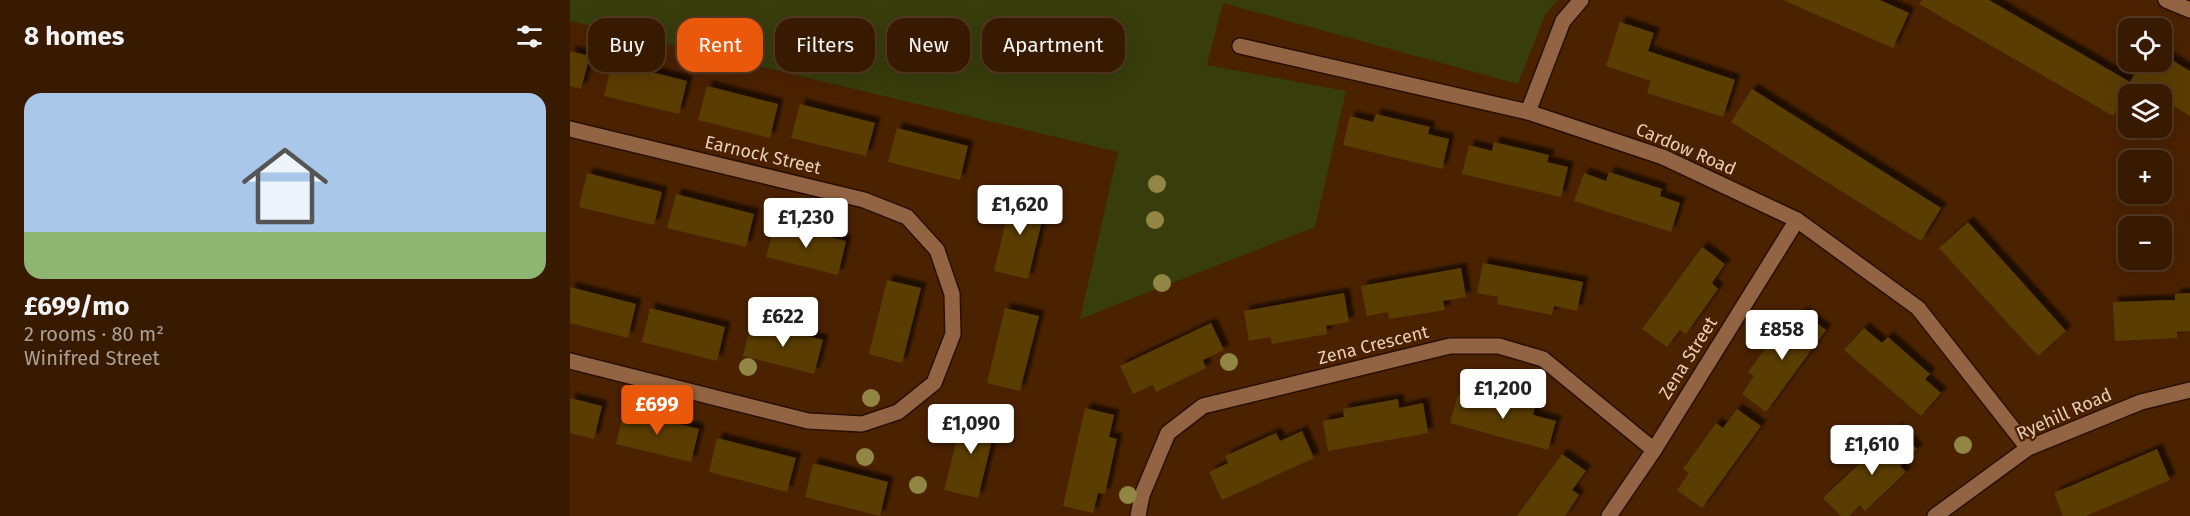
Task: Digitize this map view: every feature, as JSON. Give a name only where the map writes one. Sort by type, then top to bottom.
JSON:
[{"type":"street","points":[[1528,112],[1563,21],[1581,0]]},
{"type":"street","points":[[2166,0],[2190,10]]},
{"type":"street","name":"Cardow Road","points":[[1240,46],[1528,112],[1663,157],[1797,220],[1917,308],[2028,448]]},
{"type":"street","name":"Earnock Street","points":[[570,129],[864,200],[907,217],[937,250],[952,294],[953,334],[934,383],[897,412],[862,424],[808,421],[570,361]]},
{"type":"street","name":"Zena Street","points":[[1609,516],[1797,220]]},
{"type":"street","name":"Zena Crescent","points":[[1138,516],[1142,495],[1168,433],[1203,406],[1450,346],[1499,346],[1543,359],[1653,450]]},
{"type":"street","name":"Ryehill Road","points":[[1935,516],[2028,448],[2141,402],[2190,390]]},
{"type":"green space","points":[[570,0],[1558,0],[1546,13],[1518,84],[1223,3],[1207,65],[1346,91],[1315,227],[1080,319],[1118,152],[783,72],[875,72],[875,18],[775,18],[775,70],[763,67],[763,18],[677,18],[677,47],[665,44],[665,18],[588,18],[588,25],[570,21]]},
{"type":"building","points":[[1783,0],[1880,0],[1909,13],[1893,48]]},
{"type":"building","points":[[1922,0],[1989,0],[2130,82],[2136,72],[2172,72],[2172,60],[2190,71],[2190,116],[2172,105],[2172,84],[2133,83],[2118,84],[2118,108],[2113,116],[1919,4]]},
{"type":"building","points":[[1620,22],[1654,33],[1648,51],[1735,80],[1723,117],[1647,93],[1651,81],[1606,66]]},
{"type":"building","points":[[570,51],[588,56],[581,89],[570,86]]},
{"type":"building","points":[[610,72],[651,72],[687,81],[679,114],[604,96]]},
{"type":"building","points":[[707,86],[778,104],[770,138],[698,120]]},
{"type":"building","points":[[1752,89],[1941,208],[1921,241],[1731,122]]},
{"type":"building","points":[[800,104],[875,123],[866,156],[791,138]]},
{"type":"building","points":[[1376,114],[1430,127],[1428,134],[1449,139],[1442,169],[1343,145],[1350,116],[1373,122]]},
{"type":"building","points":[[897,128],[968,146],[960,180],[888,162]]},
{"type":"building","points":[[1494,142],[1549,155],[1547,162],[1568,167],[1561,197],[1462,174],[1469,145],[1492,151]]},
{"type":"building","points":[[1609,172],[1662,189],[1660,196],[1680,203],[1671,232],[1574,201],[1584,173],[1606,181]]},
{"type":"building","points":[[587,173],[662,192],[654,225],[579,207]]},
{"type":"building","points":[[1013,192],[1047,200],[1028,279],[994,271]]},
{"type":"building","points":[[676,194],[754,214],[746,247],[667,228]]},
{"type":"building","points":[[1968,222],[2066,331],[2038,356],[1939,248]]},
{"type":"building","points":[[775,224],[846,241],[838,275],[766,257]]},
{"type":"building","points":[[1702,247],[1725,264],[1712,283],[1718,289],[1686,334],[1680,330],[1667,347],[1642,329]]},
{"type":"building","points":[[1483,263],[1583,282],[1577,311],[1554,306],[1552,315],[1497,304],[1498,297],[1477,293]]},
{"type":"building","points":[[1461,268],[1466,297],[1443,301],[1445,310],[1389,319],[1388,312],[1367,316],[1361,286]]},
{"type":"building","points":[[887,280],[921,288],[902,363],[869,354]]},
{"type":"building","points":[[570,287],[636,304],[628,338],[570,323]]},
{"type":"building","points":[[1344,293],[1349,322],[1326,326],[1327,334],[1272,344],[1270,337],[1249,341],[1244,311]]},
{"type":"building","points":[[2190,293],[2190,331],[2177,332],[2177,338],[2115,341],[2113,302],[2175,300],[2175,294]]},
{"type":"building","points":[[650,308],[725,327],[717,361],[642,342]]},
{"type":"building","points":[[1005,308],[1039,316],[1020,391],[987,383]]},
{"type":"building","points":[[1802,312],[1826,330],[1766,412],[1742,394],[1754,376],[1748,372],[1781,327],[1788,332]]},
{"type":"building","points":[[751,322],[823,340],[814,374],[743,356]]},
{"type":"building","points":[[1211,323],[1224,350],[1203,360],[1206,368],[1156,392],[1153,385],[1133,394],[1120,366]]},
{"type":"building","points":[[1864,328],[1882,343],[1888,337],[1930,374],[1925,379],[1941,393],[1921,416],[1844,350]]},
{"type":"building","points":[[1481,392],[1535,407],[1533,415],[1556,421],[1548,450],[1450,423],[1458,394],[1479,399]]},
{"type":"building","points":[[570,398],[602,406],[594,439],[570,433]]},
{"type":"building","points":[[1398,399],[1399,408],[1423,403],[1428,433],[1328,451],[1323,421],[1344,417],[1343,409]]},
{"type":"building","points":[[1085,408],[1114,415],[1109,437],[1117,439],[1105,494],[1098,493],[1093,513],[1063,506]]},
{"type":"building","points":[[1737,409],[1761,426],[1702,508],[1677,490],[1689,473],[1683,469],[1716,423],[1723,428]]},
{"type":"building","points":[[624,410],[699,429],[691,462],[616,444]]},
{"type":"building","points":[[964,412],[997,420],[978,498],[944,490]]},
{"type":"building","points":[[1897,428],[1917,449],[1900,466],[1906,472],[1865,511],[1860,505],[1849,516],[1841,516],[1823,498]]},
{"type":"building","points":[[1302,431],[1314,458],[1222,500],[1209,472],[1228,463],[1225,456],[1276,433],[1280,441]]},
{"type":"building","points":[[717,438],[796,458],[787,492],[709,472]]},
{"type":"building","points":[[2157,449],[2170,480],[2086,516],[2063,516],[2054,493]]},
{"type":"building","points":[[1562,454],[1586,471],[1572,490],[1579,495],[1565,516],[1517,516]]},
{"type":"building","points":[[813,463],[888,482],[880,516],[805,497]]}]
